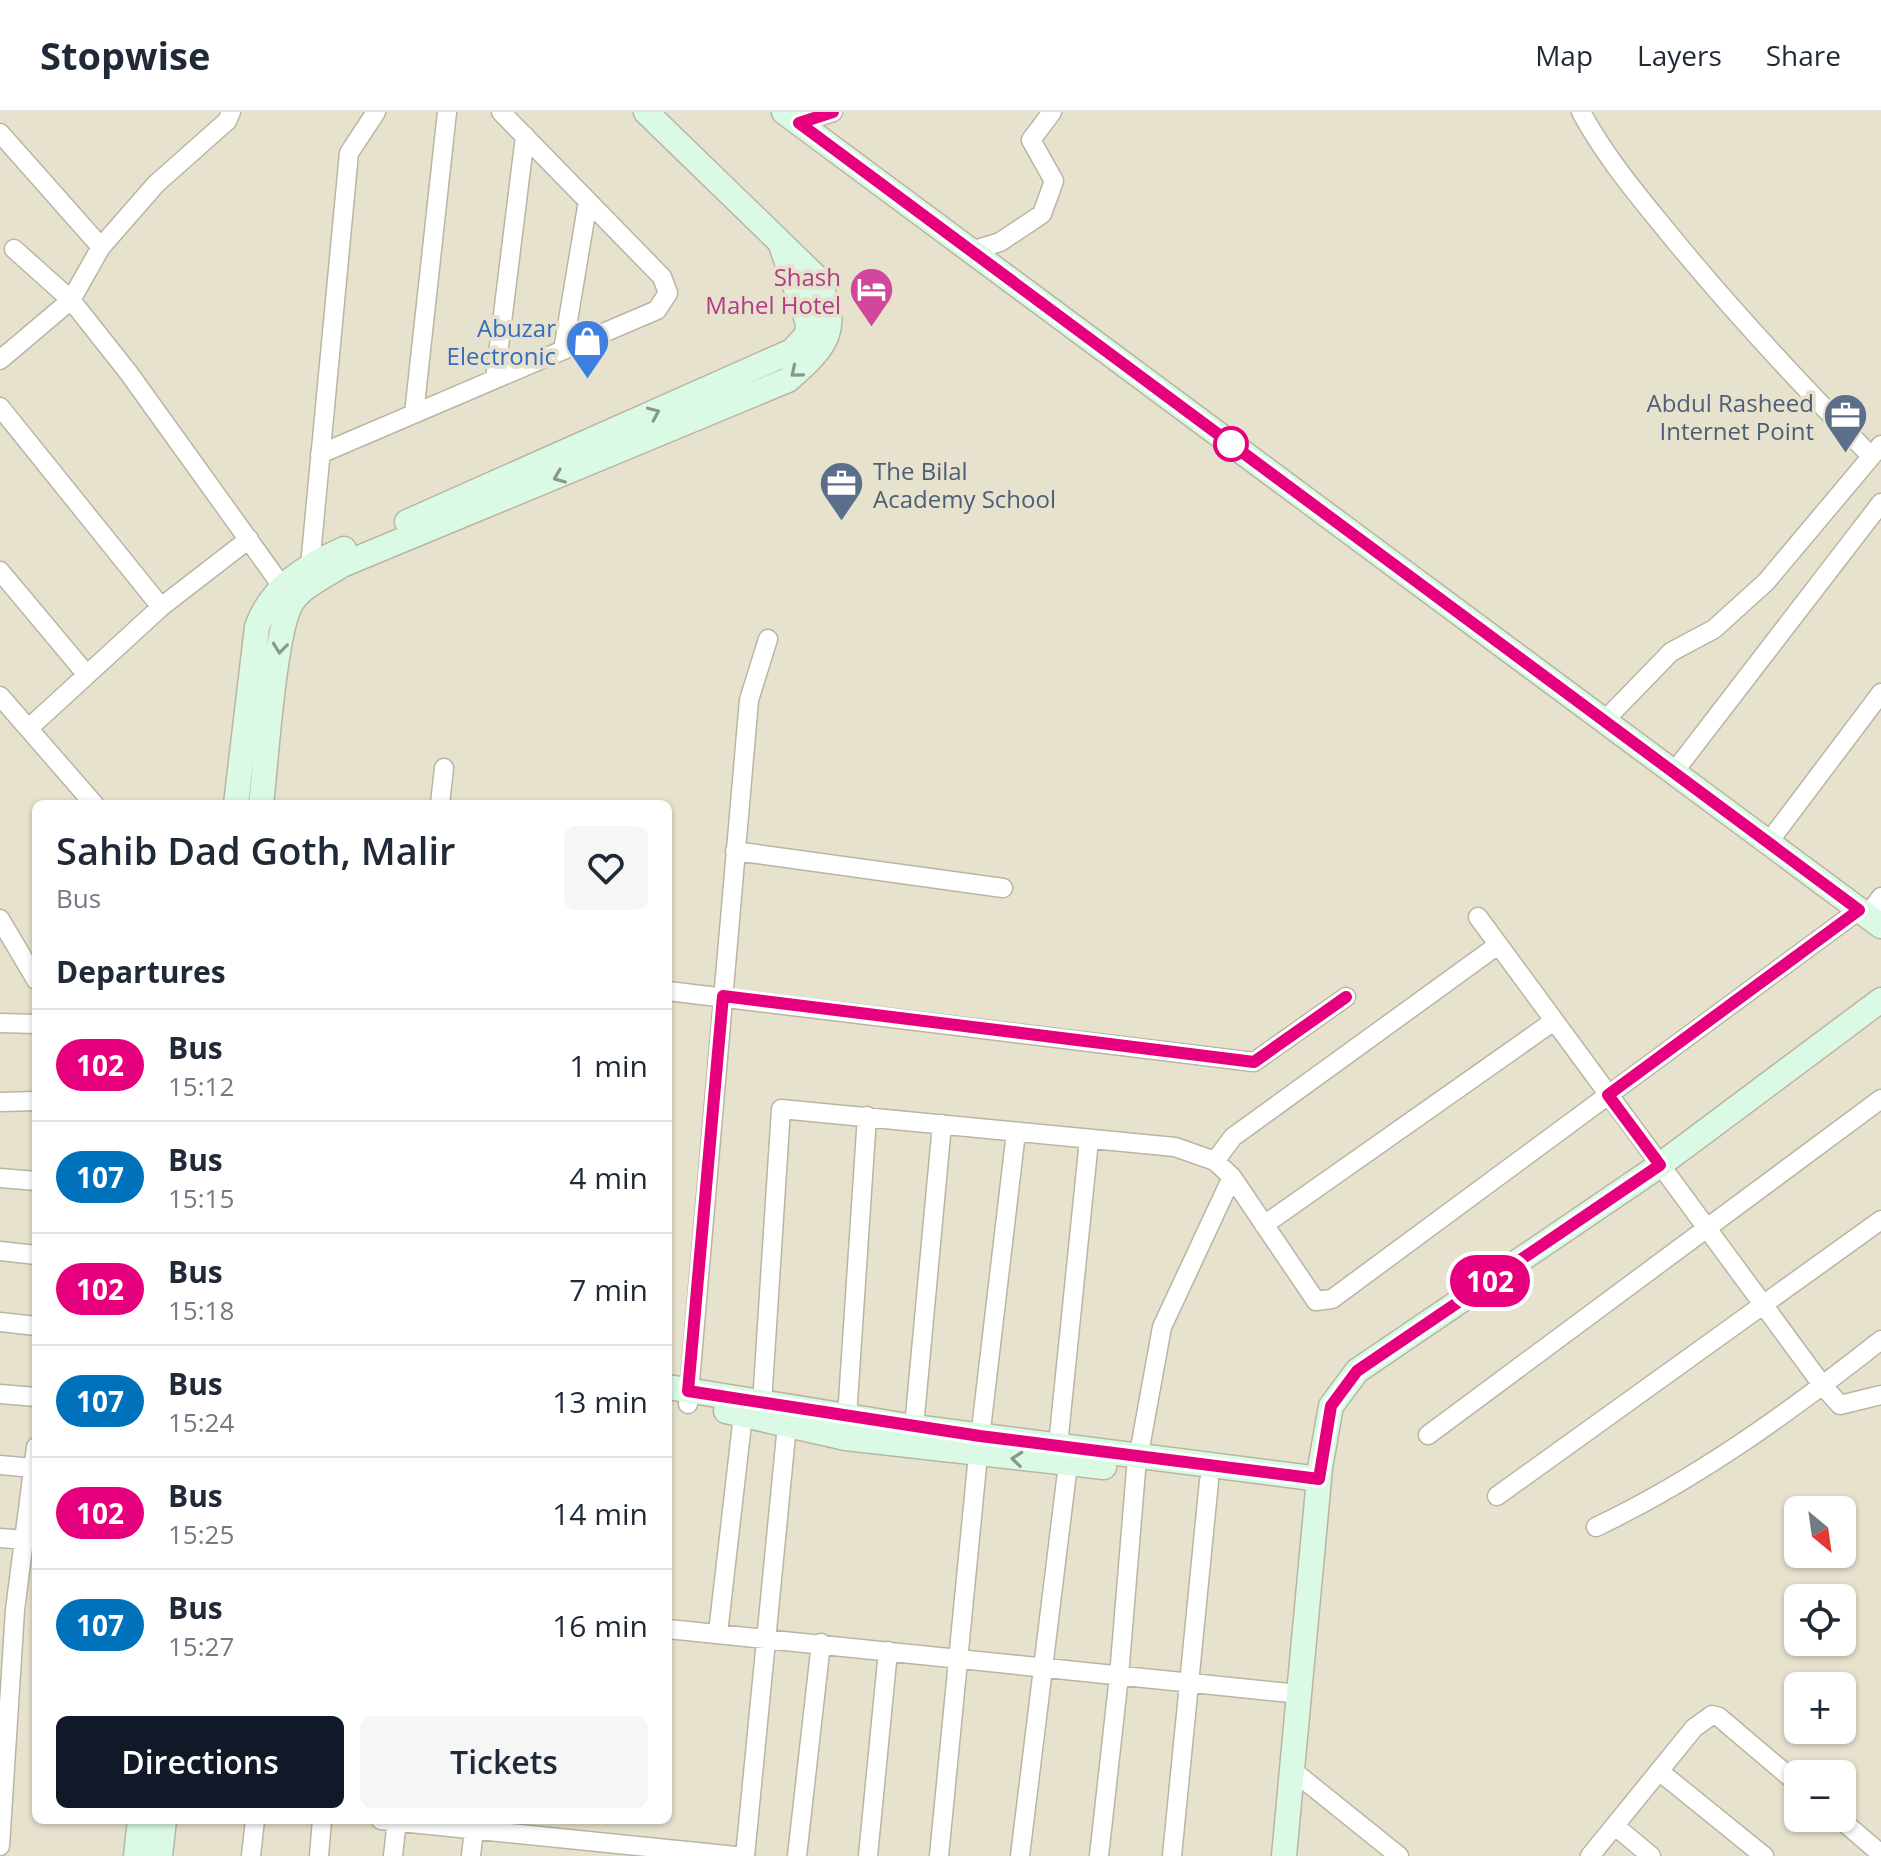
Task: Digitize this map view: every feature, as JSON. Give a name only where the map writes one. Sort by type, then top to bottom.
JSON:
[{"type":"street","points":[[0,360],[71,300],[101,247],[156,184],[227,121],[231,112]]},
{"type":"street","points":[[310,566],[349,153],[376,112]]},
{"type":"street","points":[[414,414],[447,112]]},
{"type":"street","points":[[320,454],[657,310],[668,293],[662,277],[501,112]]},
{"type":"street","points":[[236,800],[257,627],[269,601],[342,565],[788,380],[819,353],[831,327],[828,299],[815,276],[646,112]]},
{"type":"street","points":[[792,118],[833,112]]},
{"type":"street","points":[[971,251],[1000,242],[1042,214],[1054,181],[1031,140],[1052,112]]},
{"type":"street","points":[[1581,112],[1604,154],[1775,359],[1876,450],[1766,582],[1714,629],[1671,652],[1604,721]]},
{"type":"street","points":[[718,1633],[752,1409],[781,1109],[1175,1147],[1215,1161],[1232,1177],[1316,1301],[1332,1299],[1608,1095],[1872,912],[1768,843],[792,118]]},
{"type":"street","points":[[0,133],[101,247]]},
{"type":"street","points":[[495,379],[525,136]]},
{"type":"street","points":[[563,350],[588,201]]},
{"type":"street","points":[[261,800],[287,594],[310,566],[792,351],[807,335],[808,323],[779,242]]},
{"type":"street","points":[[14,249],[71,300],[287,594]]},
{"type":"street","points":[[0,407],[161,607]]},
{"type":"street","points":[[1674,772],[1881,503]]},
{"type":"street","points":[[29,728],[161,607],[249,539]]},
{"type":"street","points":[[0,571],[87,675]]},
{"type":"street","points":[[768,639],[749,700],[723,996],[678,1396],[752,1409],[847,1417],[914,1427],[979,1446]]},
{"type":"street","points":[[1768,843],[1881,693]]},
{"type":"street","points":[[0,696],[91,800]]},
{"type":"street","points":[[440,800],[444,768]]},
{"type":"street","points":[[735,851],[1003,888]]},
{"type":"street","points":[[1478,917],[1823,1386],[1840,1405],[1881,1395]]},
{"type":"street","points":[[0,919],[6,939],[32,975]]},
{"type":"street","points":[[1215,1161],[1233,1137],[1498,945]]},
{"type":"street","points":[[672,991],[1254,1062],[1346,997]]},
{"type":"street","points":[[1284,1856],[1318,1488],[1331,1406],[1357,1371],[1660,1165],[1881,1000]]},
{"type":"street","points":[[1264,1225],[1554,1021]]},
{"type":"street","points":[[0,1023],[32,1024]]},
{"type":"street","points":[[1428,1435],[1881,1099]]},
{"type":"street","points":[[0,1102],[32,1101]]},
{"type":"street","points":[[847,1417],[867,1116]]},
{"type":"street","points":[[914,1427],[942,1124]]},
{"type":"street","points":[[939,1856],[979,1446],[1016,1132]]},
{"type":"street","points":[[1020,1856],[1044,1669],[1089,1140]]},
{"type":"street","points":[[1099,1856],[1138,1463],[1162,1327],[1232,1177]]},
{"type":"street","points":[[0,1178],[32,1181]]},
{"type":"street","points":[[1497,1496],[1881,1220]]},
{"type":"street","points":[[0,1251],[32,1255]]},
{"type":"street","points":[[0,1322],[32,1326]]},
{"type":"street","points":[[1596,1527],[1656,1498],[1744,1443],[1881,1340]]},
{"type":"street","points":[[0,1394],[32,1397]]},
{"type":"street","points":[[752,1409],[787,1425],[846,1438],[979,1446],[1138,1463],[1318,1488]]},
{"type":"street","points":[[745,1856],[787,1425]]},
{"type":"street","points":[[1138,1463],[1209,1481],[1318,1488]]},
{"type":"street","points":[[0,1465],[32,1468]]},
{"type":"street","points":[[0,1846],[8,1610],[26,1540],[32,1478]]},
{"type":"street","points":[[1172,1856],[1209,1481]]},
{"type":"street","points":[[0,1538],[26,1540]]},
{"type":"street","points":[[672,1629],[1299,1694]]},
{"type":"street","points":[[797,1856],[821,1643]]},
{"type":"street","points":[[868,1856],[888,1651]]},
{"type":"street","points":[[1590,1856],[1694,1728],[1712,1715],[1719,1717],[1784,1772]]},
{"type":"street","points":[[1292,1770],[1399,1856]]},
{"type":"street","points":[[1659,1771],[1764,1856]]},
{"type":"street","points":[[136,1856],[140,1824]]},
{"type":"street","points":[[160,1856],[164,1824]]},
{"type":"street","points":[[251,1856],[255,1824]]},
{"type":"street","points":[[319,1856],[322,1824]]},
{"type":"street","points":[[391,1824],[393,1856]]},
{"type":"street","points":[[471,1856],[474,1824],[557,1847],[736,1856]]},
{"type":"street","points":[[1615,1826],[1651,1856]]},
{"type":"street","points":[[1855,1832],[1881,1854]]},
{"type":"bus line","name":"102","points":[[833,112],[799,123],[1859,910],[1608,1095],[1660,1165],[1357,1371],[1331,1406],[1319,1479],[980,1436],[688,1391],[723,996],[1254,1062],[1346,997]]},
{"type":"place","name":"Shash Mahel Hotel","points":[[872,329]]},
{"type":"place","name":"Abuzar Electronic","points":[[587,380]]},
{"type":"place","name":"Abdul Rasheed Internet Point","points":[[1845,455]]},
{"type":"place","name":"The Bilal Academy School","points":[[842,523]]}]
